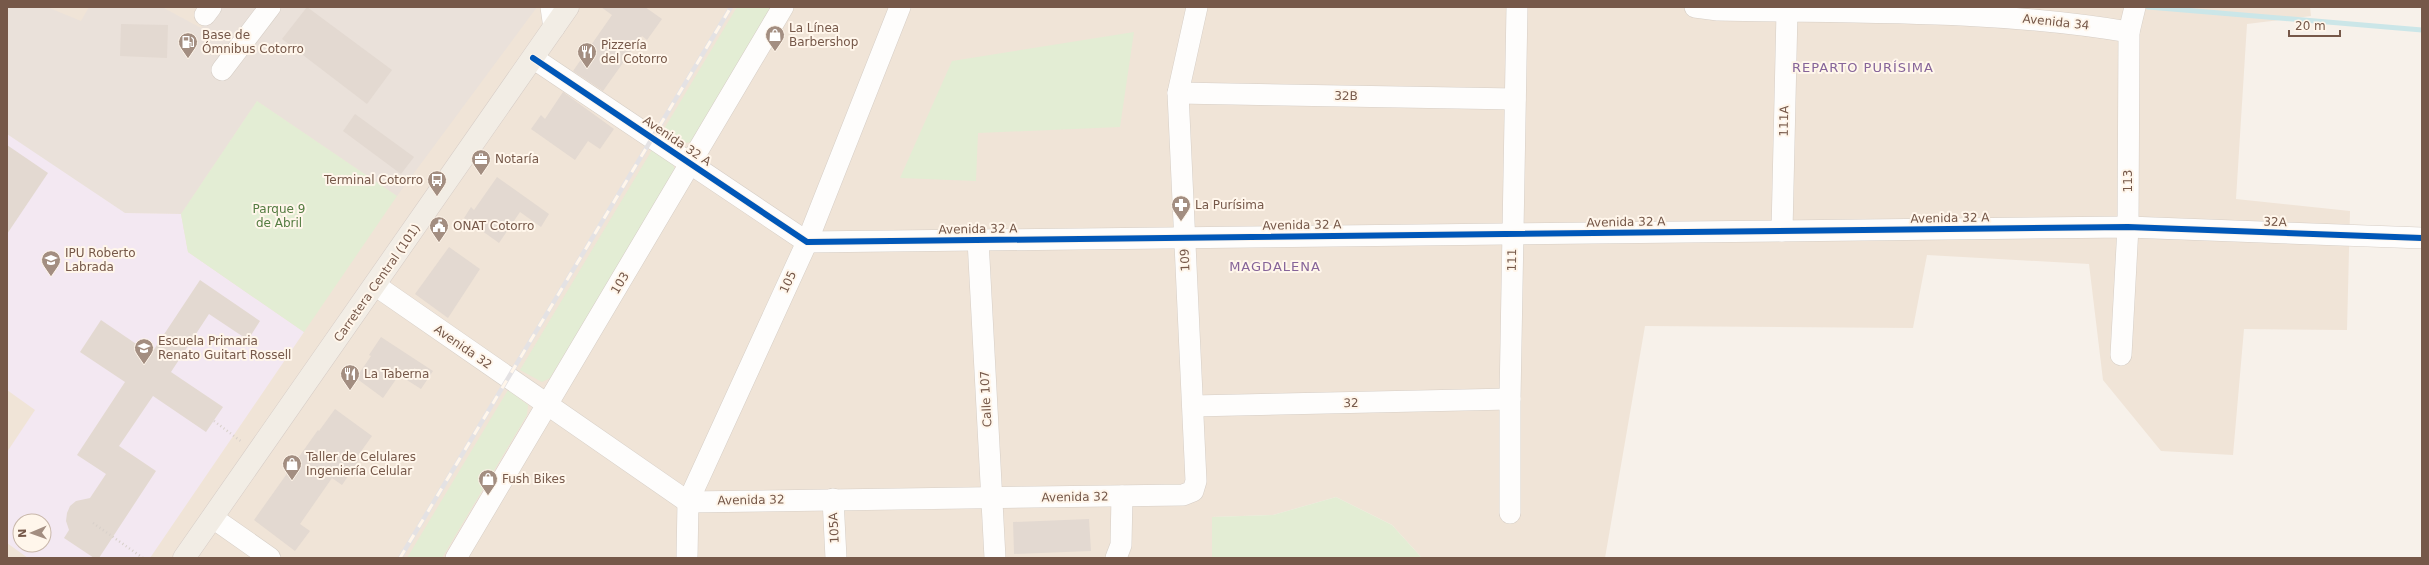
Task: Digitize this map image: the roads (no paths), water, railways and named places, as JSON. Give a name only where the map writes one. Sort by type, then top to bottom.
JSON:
[{"type":"main road","name":"Carretera Central (101)","points":[[184,558],[533,58],[552,17],[568,7]]},
{"type":"street","points":[[222,70],[270,7]]},
{"type":"street","name":"103","points":[[456,558],[783,7]]},
{"type":"street","name":"105","points":[[687,558],[688,502],[807,242],[900,7]]},
{"type":"street","name":"109","points":[[1193,491],[1196,482],[1178,93],[1197,7]]},
{"type":"street","name":"111","points":[[1510,513],[1510,399],[1517,7]]},
{"type":"street","name":"Avenida 34","points":[[1695,7],[1718,10],[2016,18],[2079,24],[2133,18]]},
{"type":"street","name":"111A","points":[[1782,231],[1787,12]]},
{"type":"street","name":"113","points":[[2121,355],[2128,227],[2133,18]]},
{"type":"street","name":"Avenida 32 A","points":[[533,58],[807,242],[2128,227]]},
{"type":"street","name":"32B","points":[[1178,93],[1515,99]]},
{"type":"street","name":"32A","points":[[2128,227],[2422,238]]},
{"type":"street","name":"Calle 107","points":[[978,240],[995,558]]},
{"type":"street","name":"Avenida 32","points":[[375,285],[547,406],[688,502],[833,499],[1183,496],[1193,491]]},
{"type":"street","name":"32","points":[[1193,406],[1510,399]]},
{"type":"street","points":[[1116,558],[1121,545],[1122,496]]},
{"type":"street","name":"105A","points":[[833,499],[836,558]]},
{"type":"street","points":[[213,518],[270,558]]},
{"type":"waterway","points":[[2148,7],[2422,30]]},
{"type":"railway","points":[[400,558],[731,7]]},
{"type":"place","name":"La Línea Barbershop","points":[[775,52]]},
{"type":"place","name":"Base de Ómnibus Cotorro","points":[[188,59]]},
{"type":"place","name":"Pizzería del Cotorro","points":[[587,69]]},
{"type":"place","name":"Notaría","points":[[481,176]]},
{"type":"place","name":"Terminal Cotorro","points":[[437,197]]},
{"type":"place","name":"La Purísima","points":[[1181,222]]},
{"type":"place","name":"ONAT Cotorro","points":[[439,243]]},
{"type":"place","name":"IPU Roberto Labrada","points":[[51,277]]},
{"type":"place","name":"Escuela Primaria Renato Guitart Rossell","points":[[144,365]]},
{"type":"place","name":"La Taberna","points":[[350,391]]},
{"type":"place","name":"Taller de Celulares Ingeniería Celular","points":[[292,481]]},
{"type":"place","name":"Fush Bikes","points":[[488,496]]},
{"type":"district","name":"REPARTO PURÍSIMA","points":[[1863,67]]},
{"type":"district","name":"MAGDALENA","points":[[1275,266]]},
{"type":"park label","name":"Parque 9 de Abril","points":[[279,216]]}]
